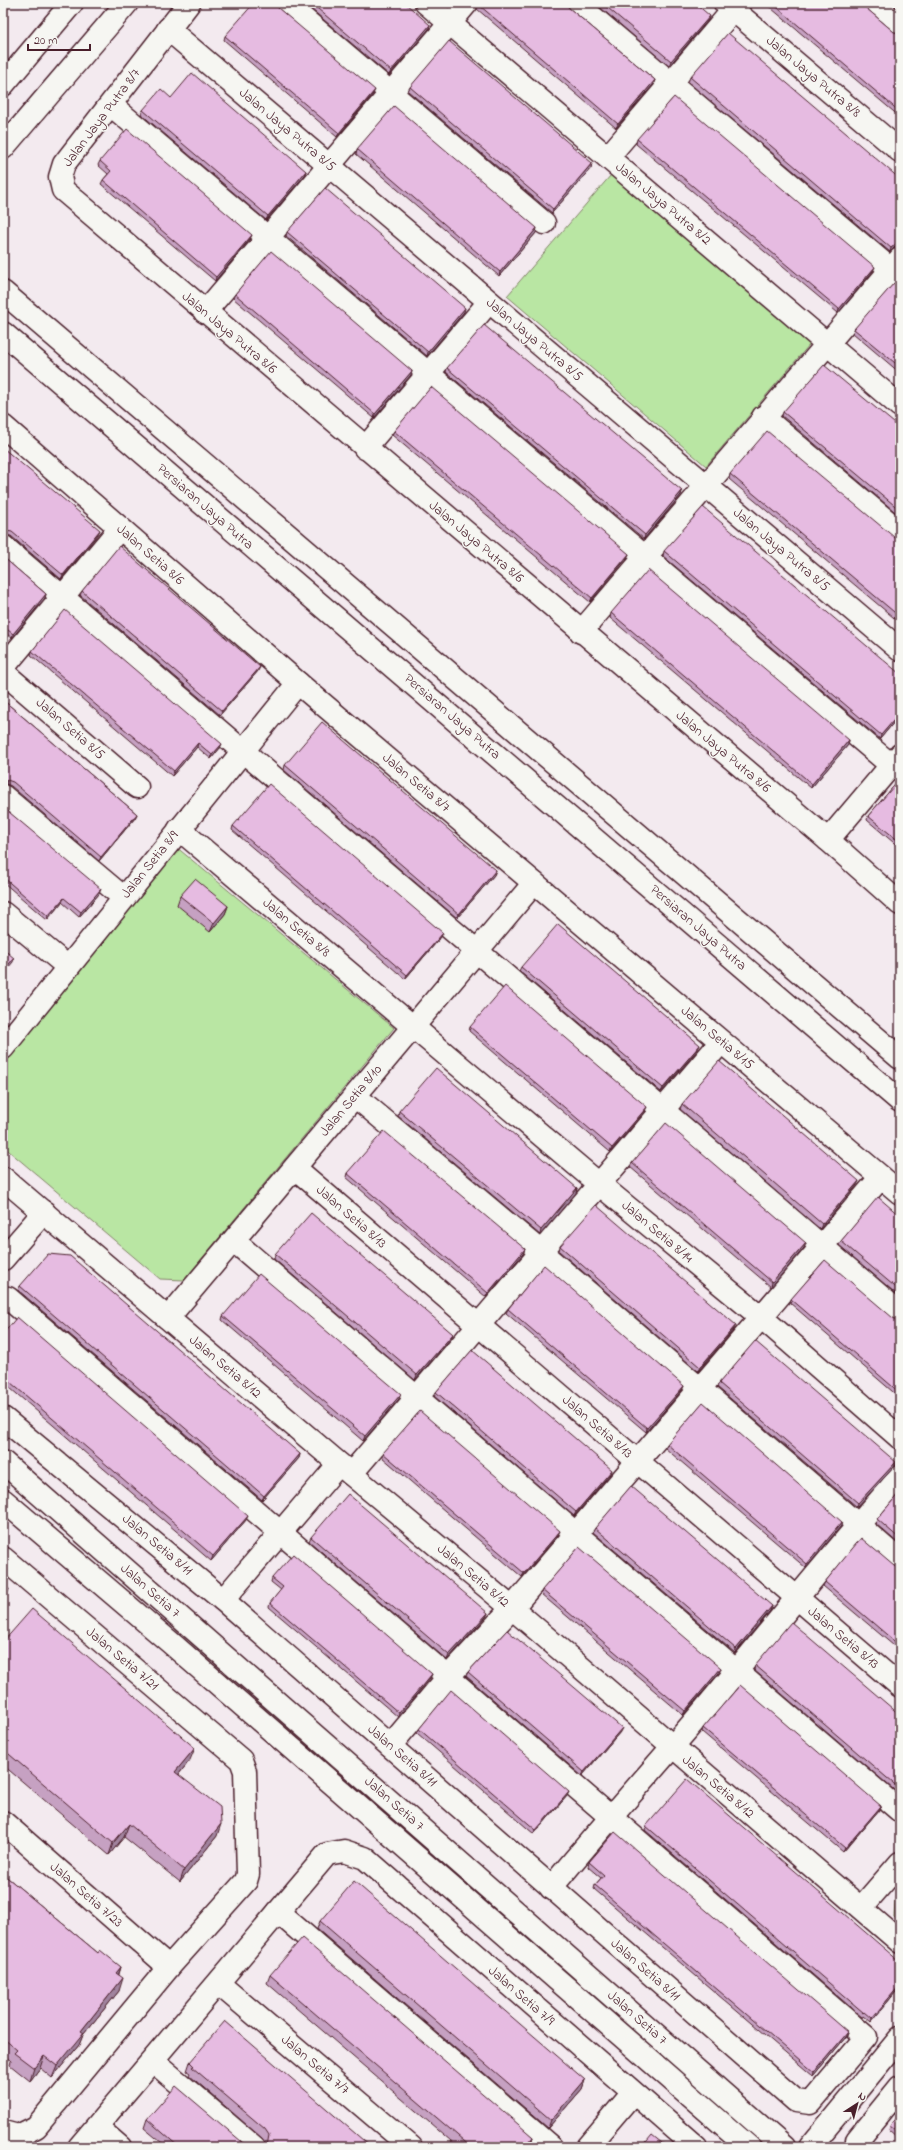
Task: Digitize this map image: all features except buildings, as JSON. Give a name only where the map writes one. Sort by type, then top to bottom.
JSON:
[{"type":"street","points":[[3,86],[72,3]]},
{"type":"street","points":[[3,148],[127,3]]},
{"type":"street","name":"Jalan Jaya Putra 8/7","points":[[60,177],[64,164],[112,105],[189,3]]},
{"type":"street","points":[[285,3],[544,223]]},
{"type":"street","name":"Jalan Jaya Putra 8/2","points":[[426,3],[900,406]]},
{"type":"street","points":[[205,312],[468,3]]},
{"type":"street","points":[[576,3],[897,268],[763,417],[581,632]]},
{"type":"street","points":[[873,3],[900,26]]},
{"type":"street","points":[[608,157],[672,83],[733,5]]},
{"type":"street","name":"Jalan Jaya Putra 8/8","points":[[733,5],[900,151]]},
{"type":"street","name":"Jalan Jaya Putra 8/5","points":[[168,29],[900,650]]},
{"type":"street","points":[[112,105],[645,556],[896,760],[828,840]]},
{"type":"street","name":"Jalan Jaya Putra 8/6","points":[[60,177],[63,190],[581,632],[899,900]]},
{"type":"street","points":[[3,292],[900,1058]]},
{"type":"street","points":[[365,448],[489,302]]},
{"type":"street","name":"Persiaran Jaya Putra","points":[[3,333],[900,1101]]},
{"type":"street","points":[[763,417],[900,532]]},
{"type":"street","name":"Jalan Setia 8/6","points":[[3,426],[298,683]]},
{"type":"street","points":[[3,668],[120,528]]},
{"type":"street","points":[[3,546],[900,1313]]},
{"type":"street","name":"Jalan Setia 8/5","points":[[3,672],[137,787]]},
{"type":"street","name":"Jalan Setia 8/9","points":[[4,1044],[298,683]]},
{"type":"street","name":"Jalan Setia 8/7","points":[[298,683],[534,883]]},
{"type":"street","points":[[3,796],[124,898]]},
{"type":"street","name":"Jalan Setia 8/8","points":[[179,830],[413,1027]]},
{"type":"street","name":"Jalan Setia 8/10","points":[[168,1318],[534,883]]},
{"type":"street","name":"Jalan Setia 8/15","points":[[534,883],[900,1193]]},
{"type":"street","points":[[3,913],[68,967]]},
{"type":"street","name":"Jalan Setia 8/14","points":[[413,1027],[599,1184],[761,1317],[900,1438]]},
{"type":"street","points":[[223,1600],[280,1532],[416,1397],[721,1042]]},
{"type":"street","points":[[355,1096],[541,1252],[900,1561]]},
{"type":"street","name":"Jalan Setia 8/13","points":[[295,1168],[900,1686]]},
{"type":"street","points":[[390,1746],[448,1677],[512,1608],[638,1462],[881,1177]]},
{"type":"street","name":"Jalan Setia 8/12","points":[[3,1178],[345,1469],[512,1608],[672,1748],[900,1942]]},
{"type":"street","points":[[3,1259],[44,1212]]},
{"type":"street","points":[[234,1241],[900,1811]]},
{"type":"street","points":[[3,1301],[8,1298],[610,1816]]},
{"type":"street","name":"Jalan Setia 8/11","points":[[3,1418],[223,1600],[796,2102],[810,2103],[866,2037],[610,1816]]},
{"type":"street","name":"Jalan Setia 7","points":[[3,1462],[784,2147]]},
{"type":"street","points":[[550,1888],[610,1816],[672,1748],[857,1525],[900,1477]]},
{"type":"street","name":"Jalan Setia 7","points":[[3,1500],[171,1643],[749,2147]]},
{"type":"street","name":"Jalan Setia 7/21","points":[[3,1558],[241,1760],[245,1771],[248,1874],[246,1880],[170,1967]]},
{"type":"street","name":"Jalan Setia 7/23","points":[[3,1822],[170,1967]]},
{"type":"street","name":"Jalan Setia 7/9","points":[[278,1912],[327,1854],[344,1851],[365,1858],[632,2094],[696,2147]]},
{"type":"street","points":[[861,1908],[900,1863]]},
{"type":"street","points":[[79,2147],[219,1984],[278,1912],[551,2147]]},
{"type":"street","points":[[3,2132],[18,2136],[36,2127],[170,1967]]},
{"type":"street","name":"Jalan Setia 7/7","points":[[219,1984],[411,2147]]},
{"type":"street","points":[[810,2147],[900,2038]]},
{"type":"street","points":[[153,2061],[254,2147]]},
{"type":"street","points":[[858,2147],[857,2140],[900,2087]]},
{"type":"street","points":[[587,2147],[632,2094]]},
{"type":"street","points":[[97,2127],[120,2147]]},
{"type":"green space","points":[[611,175],[810,344],[706,466],[507,296]]},
{"type":"green space","points":[[175,846],[394,1028],[184,1280],[160,1279],[3,1146],[3,1059]]},
{"type":"green space","points":[[900,1884],[900,1922],[894,1917],[896,1888]]}]
